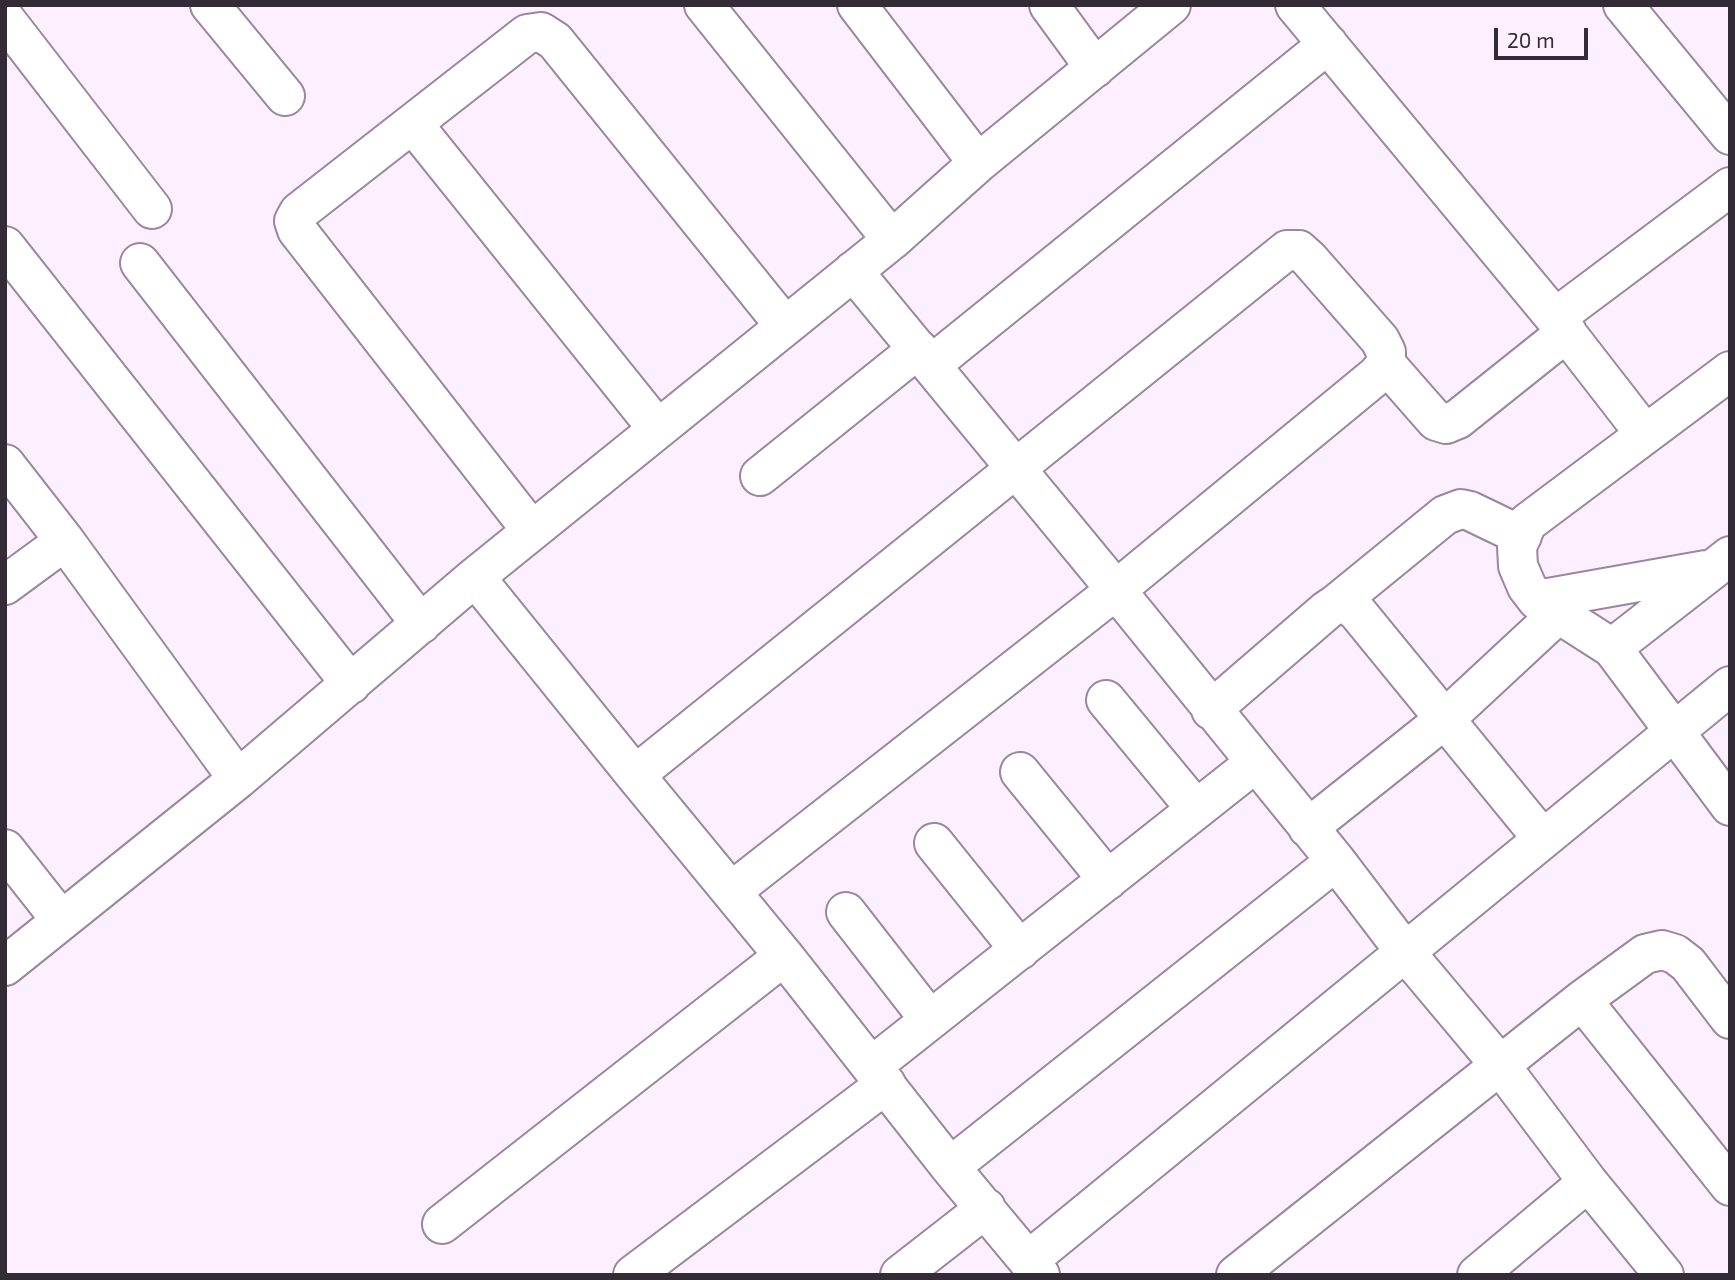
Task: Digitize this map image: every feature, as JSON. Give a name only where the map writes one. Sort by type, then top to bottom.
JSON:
[{"type":"street","points":[[211,5],[285,96]]},
{"type":"street","points":[[704,5],[892,240]]},
{"type":"street","points":[[857,5],[978,163]]},
{"type":"street","points":[[1049,5],[1095,68]]},
{"type":"street","points":[[5,966],[238,779],[531,531],[892,240],[978,163],[1171,5]]},
{"type":"street","points":[[1295,5],[1561,325],[1645,433]]},
{"type":"street","points":[[1623,5],[1730,135]]},
{"type":"street","points":[[5,19],[152,209]]},
{"type":"street","points":[[531,531],[297,230],[294,221],[299,212],[527,34],[541,32],[555,41],[785,326]]},
{"type":"street","points":[[760,476],[925,357],[1328,44]]},
{"type":"street","points":[[413,124],[657,428]]},
{"type":"street","points":[[1386,363],[1436,421],[1446,424],[1458,419],[1561,325],[1730,187]]},
{"type":"street","points":[[5,246],[351,684]]},
{"type":"street","points":[[635,775],[1287,250],[1299,250],[1310,260],[1380,340],[1387,352],[1386,363],[1377,375],[1116,590],[732,891]]},
{"type":"street","points":[[140,263],[421,624]]},
{"type":"street","points":[[853,271],[1018,469],[1336,861],[1406,953],[1500,1065],[1588,1182],[1664,1275]]},
{"type":"street","points":[[1730,371],[1527,523],[1517,547],[1518,566],[1527,587],[1547,607],[1612,648],[1730,806]]},
{"type":"street","points":[[5,464],[65,541],[238,779]]},
{"type":"street","points":[[1211,710],[1444,515],[1461,509],[1470,511],[1521,536]]},
{"type":"street","points":[[5,585],[65,541]]},
{"type":"street","points":[[1308,828],[1445,719],[1547,607],[1724,571]]},
{"type":"street","points":[[1612,648],[1724,571]]},
{"type":"street","points":[[475,577],[785,956],[950,1167],[1035,1267],[1542,838],[1730,686]]},
{"type":"street","points":[[1336,604],[1347,603],[1358,613],[1542,838]]},
{"type":"street","points":[[1106,700],[1196,809]]},
{"type":"street","points":[[633,1275],[879,1075],[930,1020],[1255,763]]},
{"type":"street","points":[[1020,772],[1108,880]]},
{"type":"street","points":[[934,843],[1020,950]]},
{"type":"street","points":[[5,849],[61,920]]},
{"type":"street","points":[[950,1167],[1336,861]]},
{"type":"street","points":[[846,912],[930,1020]]},
{"type":"street","points":[[1236,1275],[1581,1000],[1646,954],[1662,950],[1675,954],[1688,964],[1730,1019]]},
{"type":"street","points":[[442,1224],[785,956]]},
{"type":"street","points":[[1581,1000],[1730,1186]]},
{"type":"street","points":[[1477,1275],[1588,1182]]},
{"type":"street","points":[[901,1275],[986,1208]]}]
